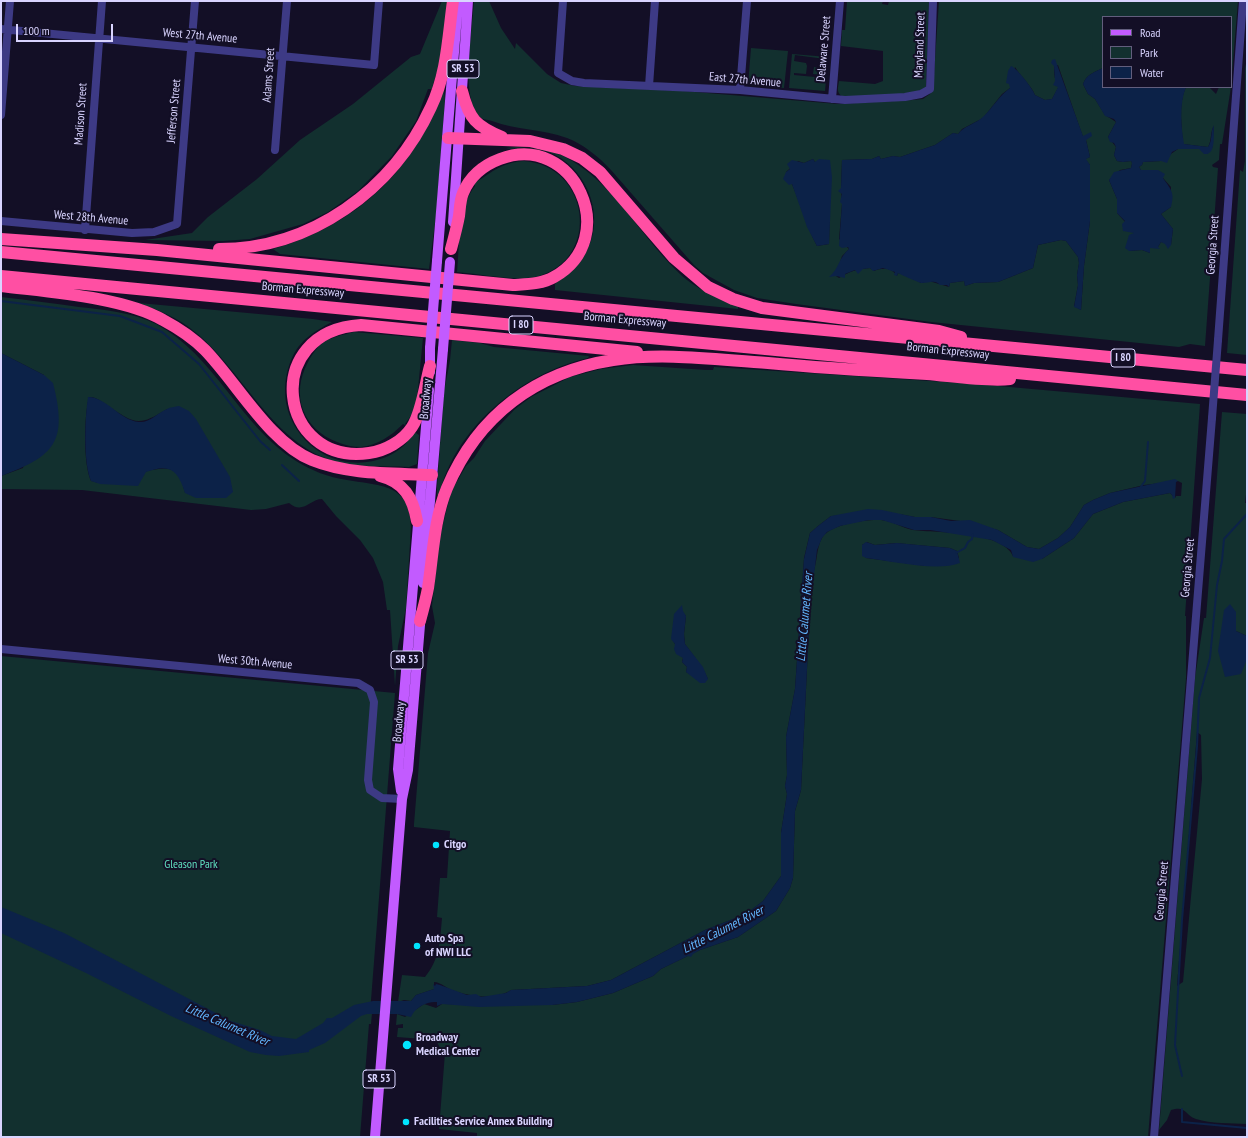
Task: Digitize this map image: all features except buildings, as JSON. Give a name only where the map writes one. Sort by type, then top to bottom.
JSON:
[{"type":"highway","points":[[157,250],[238,249],[275,243],[312,228],[366,194],[394,166],[416,136],[432,107],[445,64],[453,1]]},
{"type":"highway","points":[[462,91],[466,107],[477,124],[507,139]]},
{"type":"highway","points":[[453,138],[507,139],[546,144],[563,149],[582,158],[600,172],[678,262],[708,287],[733,299],[762,308],[939,331],[1000,346]]},
{"type":"highway","points":[[1,239],[157,250],[513,285],[535,283],[554,277],[566,268],[578,255],[584,241],[588,225],[586,205],[580,189],[571,176],[557,164],[542,157],[516,155],[494,161],[482,168],[471,180],[464,192],[451,249]]},
{"type":"highway","name":"Borman Expressway","points":[[1,252],[1247,370]]},
{"type":"highway","name":"Borman Expressway","points":[[1,276],[1247,395]]},
{"type":"highway","points":[[1,286],[111,302],[138,309],[162,319],[189,336],[205,350],[270,428],[290,447],[311,460],[343,469],[427,474]]},
{"type":"highway","points":[[430,366],[420,411],[412,427],[402,438],[390,446],[374,453],[350,454],[338,452],[322,445],[308,433],[299,419],[294,406],[292,388],[296,370],[302,354],[314,341],[329,332],[345,326],[361,325],[698,358],[1006,379],[1042,375]]},
{"type":"highway","points":[[420,621],[428,591],[438,515],[447,488],[458,465],[473,441],[497,414],[525,392],[552,376],[584,366],[614,359],[642,357],[698,358]]},
{"type":"highway","points":[[360,471],[383,476],[406,489],[414,506],[417,521]]},
{"type":"main road","name":"Broadway","points":[[402,799],[398,770],[417,521],[427,474],[443,349],[451,249],[458,1]]},
{"type":"main road","name":"Broadway","points":[[375,1137],[402,799],[408,770],[420,621],[427,474],[430,348],[437,261],[453,138],[462,91],[468,1]]},
{"type":"street","points":[[1,115],[4,29],[10,1]]},
{"type":"street","name":"Madison Street","points":[[85,230],[102,1]]},
{"type":"street","name":"Jefferson Street","points":[[177,224],[194,1]]},
{"type":"street","name":"Adams Street","points":[[275,150],[287,1]]},
{"type":"street","name":"West 27th Avenue","points":[[4,29],[374,65],[379,1]]},
{"type":"street","name":"East 27th Avenue","points":[[563,1],[558,73],[572,81],[740,90],[832,99],[896,98],[921,94],[930,89]]},
{"type":"street","points":[[649,86],[655,1]]},
{"type":"street","points":[[740,90],[747,1]]},
{"type":"street","name":"Delaware Street","points":[[832,99],[840,1]]},
{"type":"street","name":"Maryland Street","points":[[930,89],[933,1]]},
{"type":"street","name":"Georgia Street","points":[[1154,1137],[1212,418],[1243,1]]},
{"type":"street","name":"West 28th Avenue","points":[[1,221],[85,230],[132,233],[154,232],[177,224]]},
{"type":"street","name":"West 30th Avenue","points":[[1,650],[358,683],[370,690],[374,702],[368,780],[370,790],[382,798],[402,799]]},
{"type":"green space","points":[[442,1],[449,1],[439,67],[433,84],[436,85],[433,89],[428,89],[416,121],[392,156],[358,191],[328,212],[303,224],[250,239],[223,241],[145,240],[192,233],[208,217],[257,179],[300,140],[353,104],[411,57],[420,54]]},
{"type":"green space","points":[[474,1],[489,1],[501,28],[515,49],[516,43],[547,74],[561,83],[575,86],[683,91],[838,104],[913,100],[923,99],[930,94],[933,89],[939,1],[1238,1],[1232,73],[1232,16],[1102,16],[1102,68],[1088,76],[1083,84],[1088,94],[1095,99],[1105,115],[1116,122],[1108,137],[1116,147],[1114,155],[1117,161],[1131,161],[1132,163],[1131,168],[1120,170],[1109,180],[1117,199],[1117,213],[1135,233],[1129,251],[1142,250],[1150,253],[1150,248],[1158,247],[1161,242],[1171,245],[1173,229],[1161,214],[1171,207],[1171,187],[1163,178],[1141,170],[1139,167],[1143,162],[1161,161],[1178,149],[1212,148],[1214,126],[1208,147],[1183,144],[1181,108],[1186,88],[1210,88],[1216,94],[1219,88],[1231,88],[1222,144],[1220,144],[1219,160],[1212,165],[1213,167],[1218,168],[1205,346],[1190,344],[1179,347],[931,322],[757,298],[734,290],[703,273],[694,265],[611,170],[585,147],[558,135],[501,124],[483,119],[479,116],[472,102],[469,89]],"holes":[[[1058,65],[1083,137],[1086,140],[1090,157],[1085,159],[1090,165],[1090,221],[1084,266],[1081,310],[1074,306],[1078,285],[1078,257],[1066,241],[1061,240],[1038,245],[1033,268],[998,282],[974,283],[965,286],[964,281],[950,283],[949,287],[929,281],[921,283],[909,276],[898,273],[897,276],[889,270],[880,269],[874,271],[870,268],[854,271],[839,278],[836,276],[842,256],[849,249],[839,239],[842,204],[842,160],[872,159],[879,156],[881,159],[893,156],[900,157],[935,145],[953,133],[958,134],[962,129],[983,118],[1002,94],[1010,88],[1015,67],[1035,95],[1045,100],[1052,99],[1059,86],[1055,79],[1054,71],[1054,66]],[[813,159],[815,162],[823,161],[830,200],[829,244],[817,246],[808,228],[786,172],[798,161],[804,163]]]},
{"type":"green space","points":[[847,1],[883,1],[882,4],[888,5],[889,1],[929,1],[926,88],[897,95],[843,97],[839,94],[839,81],[875,84],[883,81],[883,51],[841,46],[842,30],[845,30]]},
{"type":"green space","points":[[751,48],[788,51],[784,88],[748,85]]},
{"type":"green space","points":[[792,54],[828,57],[828,59],[825,59],[795,55],[794,61],[806,63],[807,66],[806,74],[794,73],[794,75],[825,78],[825,75],[813,74],[814,67],[827,69],[825,91],[789,88]]},
{"type":"green space","points":[[1247,59],[1247,355],[1227,353],[1240,170],[1243,172],[1245,161],[1245,68]]},
{"type":"green space","points":[[444,88],[445,100],[436,215],[429,269],[280,254],[273,249],[303,239],[331,225],[356,209],[379,190],[399,169],[417,144],[432,117]]},
{"type":"green space","points":[[522,146],[552,151],[573,162],[592,175],[609,191],[670,264],[687,280],[705,291],[738,306],[738,309],[555,290],[555,284],[575,267],[585,254],[591,240],[594,225],[594,210],[584,182],[575,170],[564,160],[551,153],[527,147],[506,148]]},
{"type":"green space","points":[[524,161],[546,167],[563,179],[574,195],[580,214],[579,233],[572,251],[559,266],[539,276],[530,278],[510,278],[457,272],[460,227],[465,205],[475,186],[473,183],[502,166]]},
{"type":"green space","points":[[1,297],[128,314],[147,320],[177,337],[195,354],[259,429],[276,446],[296,461],[314,471],[340,479],[381,486],[391,489],[399,494],[405,502],[409,513],[411,527],[406,608],[398,646],[395,686],[390,610],[387,610],[383,582],[373,558],[360,540],[336,516],[322,499],[302,507],[294,506],[289,503],[266,509],[251,510],[82,490],[1,489],[1,476],[23,468],[44,375],[1,353]],"holes":[[[89,397],[96,398],[129,419],[136,421],[149,419],[167,409],[185,493],[180,477],[177,473],[170,469],[151,470],[108,483],[91,481],[88,473],[85,439],[87,405]]]},
{"type":"green space","points":[[139,303],[332,322],[314,332],[307,338],[296,350],[292,358],[286,378],[286,398],[290,417],[300,433],[313,447],[329,456],[347,462],[366,462],[386,457],[403,446],[409,440],[413,431],[419,435],[417,464],[409,467],[347,464],[328,459],[308,449],[290,436],[273,420],[212,347],[195,332],[175,319]]},
{"type":"green space","points":[[354,332],[423,338],[417,399],[415,410],[405,424],[408,427],[403,424],[384,439],[361,447],[349,446],[337,442],[325,436],[316,429],[308,420],[303,410],[300,398],[300,387],[303,374],[316,349],[328,340]]},
{"type":"green space","points":[[452,340],[480,343],[494,347],[589,356],[588,358],[563,365],[539,376],[516,390],[494,407],[475,426],[459,448],[447,471],[439,496],[437,495],[437,486],[444,392]]},
{"type":"green space","points":[[633,365],[706,370],[713,370],[714,367],[976,384],[1200,404],[1185,616],[1186,678],[1148,1137],[477,1137],[477,1133],[439,1129],[445,1053],[441,1050],[436,1040],[397,1037],[398,1028],[403,1028],[403,1024],[396,1025],[397,1014],[405,1017],[424,1004],[436,1008],[442,1004],[552,1005],[577,1002],[613,993],[653,976],[661,969],[700,950],[738,937],[776,911],[790,888],[793,878],[795,811],[801,790],[811,588],[820,542],[826,533],[832,529],[849,523],[867,520],[881,520],[913,530],[952,533],[983,538],[996,542],[1007,548],[1013,556],[1042,559],[1074,538],[1093,514],[1123,502],[1170,493],[1175,498],[1176,496],[1181,496],[1182,483],[1178,481],[1144,485],[1110,493],[1084,505],[1070,527],[1058,538],[1039,549],[1027,547],[998,530],[960,521],[899,514],[831,516],[810,533],[804,558],[795,689],[786,737],[787,775],[785,786],[787,794],[781,833],[781,876],[763,901],[746,914],[705,930],[611,980],[587,986],[511,990],[497,996],[475,996],[460,993],[434,982],[434,989],[416,995],[411,1001],[404,1000],[398,1002],[402,975],[425,977],[434,963],[441,934],[442,918],[437,917],[440,878],[447,878],[450,831],[414,827],[414,824],[428,653],[435,623],[432,606],[439,540],[451,492],[466,466],[474,458],[485,441],[515,409],[531,397],[570,377],[601,369]],"holes":[[[867,542],[875,545],[896,543],[950,548],[957,551],[959,558],[927,566],[866,558],[862,545]],[[680,609],[686,616],[684,634],[685,644],[702,667],[708,679],[693,676],[686,672],[687,667],[682,662],[683,658],[672,639]]]},
{"type":"green space","points":[[1222,412],[1247,414],[1247,486],[1245,503],[1247,503],[1247,636],[1236,631],[1236,612],[1224,610],[1247,659],[1247,1124],[1202,1121],[1192,1117],[1183,1110],[1176,1109],[1171,1110],[1167,1120],[1159,1130],[1195,678],[1204,618],[1206,618]],"holes":[[[1197,732],[1201,735],[1202,779],[1183,982],[1177,986]]]},
{"type":"green space","name":"Gleason Park","points":[[1,656],[395,693],[370,1013],[372,1013],[371,1024],[369,1024],[360,1137],[1,1137]]},
{"type":"water","points":[[1055,59],[1083,136],[1091,132],[1092,136],[1086,140],[1090,157],[1086,159],[1090,165],[1090,221],[1084,266],[1081,310],[1074,307],[1078,285],[1078,257],[1066,241],[1061,240],[1038,245],[1033,268],[998,282],[974,283],[965,286],[964,281],[950,283],[949,287],[947,285],[940,285],[936,282],[920,283],[898,273],[897,276],[894,275],[895,272],[883,268],[873,271],[870,268],[863,269],[858,274],[855,270],[845,274],[845,278],[836,276],[829,277],[849,249],[848,247],[842,248],[839,246],[842,204],[840,202],[842,194],[838,191],[841,188],[842,160],[872,159],[879,156],[881,159],[893,156],[900,157],[935,145],[953,133],[958,134],[984,116],[1010,88],[1009,84],[1006,83],[1008,71],[1011,66],[1024,79],[1035,95],[1045,100],[1052,99],[1058,87],[1053,85],[1055,81],[1054,66],[1051,63],[1052,60]]},
{"type":"water","points":[[1102,68],[1102,88],[1186,88],[1182,101],[1181,123],[1184,144],[1208,147],[1214,125],[1213,148],[1208,154],[1204,154],[1199,149],[1178,149],[1172,152],[1167,163],[1161,161],[1143,162],[1139,167],[1141,170],[1158,170],[1165,174],[1163,178],[1172,191],[1173,198],[1171,207],[1161,214],[1173,229],[1171,245],[1168,249],[1165,244],[1161,242],[1158,247],[1160,249],[1150,248],[1150,253],[1142,250],[1129,251],[1125,248],[1129,235],[1134,233],[1123,231],[1122,224],[1125,221],[1117,213],[1117,199],[1109,180],[1114,172],[1131,168],[1132,163],[1131,161],[1117,161],[1114,155],[1116,147],[1114,143],[1110,142],[1108,137],[1116,122],[1114,119],[1105,116],[1095,99],[1088,94],[1083,84],[1088,76]]},
{"type":"water","points":[[813,159],[815,162],[819,159],[830,160],[832,177],[829,244],[817,246],[807,227],[792,184],[789,185],[783,179],[786,172],[790,169],[787,164],[792,160],[804,163]]},
{"type":"water","points":[[1,353],[44,375],[53,383],[59,420],[57,433],[53,444],[45,453],[19,469],[1,476]]},
{"type":"water","points":[[88,397],[95,398],[107,404],[125,417],[139,422],[147,421],[171,407],[179,406],[189,411],[196,419],[230,477],[233,492],[226,498],[196,498],[185,493],[179,479],[172,470],[161,468],[146,472],[138,486],[100,484],[91,481],[88,473],[86,451],[86,416]]},
{"type":"water","name":"Little Calumet River","points":[[1175,479],[1178,481],[1176,482],[1175,498],[1173,499],[1170,493],[1123,502],[1093,514],[1074,538],[1042,559],[1033,562],[1013,557],[1011,550],[992,540],[930,530],[914,530],[882,520],[869,520],[840,526],[827,532],[822,538],[817,550],[813,584],[811,588],[801,790],[795,811],[793,878],[790,888],[776,911],[738,937],[700,950],[691,957],[688,956],[661,969],[653,976],[613,993],[577,1002],[552,1005],[479,1007],[442,1004],[437,1006],[437,1002],[433,1002],[422,1005],[415,1010],[411,1017],[397,1014],[367,1014],[361,1016],[325,1043],[309,1050],[309,1052],[279,1056],[266,1055],[250,1052],[171,1016],[86,973],[1,933],[1,907],[64,933],[231,1021],[260,1030],[272,1036],[296,1039],[323,1023],[327,1018],[332,1018],[354,1005],[373,1001],[411,1001],[416,995],[434,989],[433,984],[435,986],[436,984],[440,985],[467,995],[476,994],[481,997],[506,993],[511,990],[587,986],[611,980],[705,930],[746,914],[763,901],[781,876],[781,833],[787,794],[785,786],[787,775],[786,737],[795,689],[804,559],[810,533],[831,516],[868,509],[951,521],[970,520],[998,530],[1027,547],[1039,549],[1058,538],[1070,527],[1084,505],[1093,500],[1110,493]]},
{"type":"water","points":[[866,542],[875,545],[897,543],[950,548],[957,551],[960,563],[927,566],[866,558],[862,556],[862,545]]},
{"type":"water","points":[[1230,604],[1236,612],[1236,631],[1247,636],[1247,659],[1241,674],[1225,677],[1218,651],[1224,610]]},
{"type":"water","points":[[682,605],[686,616],[684,634],[685,644],[703,667],[708,679],[705,683],[700,683],[686,672],[687,667],[682,662],[683,658],[676,654],[674,649],[675,644],[671,639],[674,614]]},
{"type":"waterway","points":[[1,301],[120,316],[162,332],[199,364],[260,441],[270,450]]},
{"type":"waterway","points":[[1140,488],[1145,481],[1148,442]]},
{"type":"waterway","points":[[282,465],[299,481]]},
{"type":"waterway","points":[[1182,1076],[1175,1045],[1182,920],[1197,747],[1199,698],[1210,658],[1217,585],[1222,561],[1224,539],[1247,514]]},
{"type":"waterway","points":[[956,553],[965,548],[968,542],[972,539],[973,534]]},
{"type":"waterway","points":[[1182,1109],[1182,1122],[1247,1128]]},
{"type":"place","name":"Citgo","points":[[436,845]]},
{"type":"place","name":"Auto Spa of NWI LLC","points":[[417,946]]},
{"type":"place","name":"Broadway Medical Center","points":[[407,1045]]},
{"type":"place","name":"Facilities Service Annex Building","points":[[406,1122]]}]
